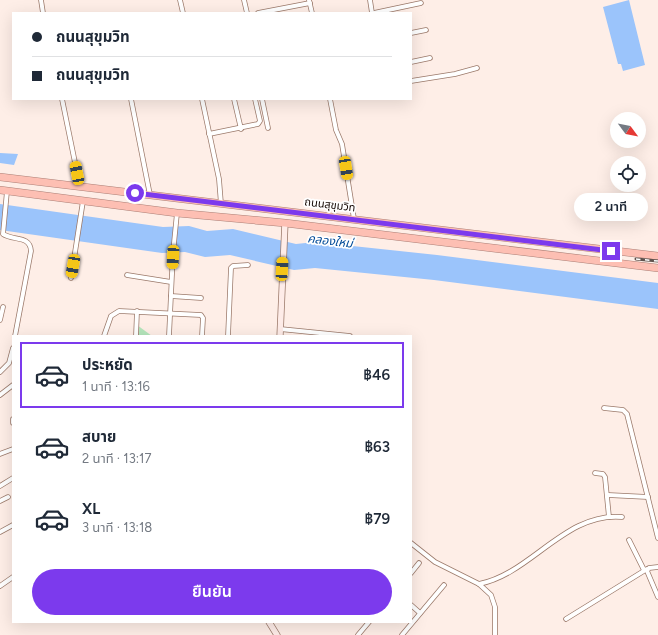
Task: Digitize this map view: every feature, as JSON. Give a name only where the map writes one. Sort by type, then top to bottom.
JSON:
[{"type":"highway","name":"ถนนสุขุมวิท","points":[[0,177],[658,256]]},
{"type":"highway","points":[[4,191],[177,213],[285,224],[658,268]]},
{"type":"highway","points":[[427,241],[428,228]]},
{"type":"street","points":[[41,0],[43,12]]},
{"type":"street","points":[[180,0],[183,12]]},
{"type":"street","points":[[244,0],[247,12]]},
{"type":"street","points":[[370,0],[373,12]]},
{"type":"street","points":[[263,12],[310,2],[312,12]]},
{"type":"street","points":[[378,12],[421,3]]},
{"type":"street","points":[[412,33],[426,30]]},
{"type":"street","points":[[412,62],[430,58]]},
{"type":"street","points":[[412,81],[455,74],[477,68]]},
{"type":"street","points":[[62,100],[80,187]]},
{"type":"street","points":[[131,100],[150,195]]},
{"type":"street","points":[[202,100],[219,178],[221,204]]},
{"type":"street","points":[[234,100],[241,129]]},
{"type":"street","points":[[209,134],[241,129],[259,123],[255,100]]},
{"type":"street","points":[[262,100],[268,128]]},
{"type":"street","points":[[330,100],[336,130],[342,144],[354,219]]},
{"type":"street","points":[[4,191],[6,202],[3,232],[6,236],[24,240],[31,247],[15,335]]},
{"type":"street","points":[[71,278],[83,201]]},
{"type":"street","points":[[168,335],[177,213]]},
{"type":"street","points":[[280,335],[285,224]]},
{"type":"street","points":[[228,335],[231,268],[233,266],[248,265]]},
{"type":"street","points":[[127,275],[171,282]]},
{"type":"street","points":[[171,296],[201,298]]},
{"type":"street","points":[[0,320],[3,307]]},
{"type":"street","points":[[104,335],[109,321],[114,313],[119,311],[137,311],[202,316],[202,335]]},
{"type":"street","points":[[136,335],[137,311]]},
{"type":"street","points":[[280,329],[340,335]]},
{"type":"street","points":[[0,372],[9,363],[12,355]]},
{"type":"street","points":[[0,395],[12,386]]},
{"type":"street","points":[[604,408],[623,410],[627,414],[658,538]]},
{"type":"street","points":[[0,454],[12,449]]},
{"type":"street","points":[[595,474],[604,476],[608,495],[609,517]]},
{"type":"street","points":[[0,484],[12,478]]},
{"type":"street","points":[[608,495],[648,497]]},
{"type":"street","points":[[0,501],[8,497]]},
{"type":"street","points":[[479,584],[493,581],[507,573],[581,524],[609,517],[622,517]]},
{"type":"street","points":[[0,532],[12,526]]},
{"type":"street","points":[[629,540],[646,570],[658,597]]},
{"type":"street","points":[[412,544],[443,568],[479,584],[491,594],[495,607],[495,635]]},
{"type":"street","points":[[412,572],[419,563]]},
{"type":"street","points":[[566,619],[646,570],[658,567]]},
{"type":"street","points":[[0,586],[12,578]]},
{"type":"street","points":[[412,623],[444,585]]},
{"type":"street","points":[[412,606],[420,613]]},
{"type":"street","points":[[270,623],[277,635]]},
{"type":"street","points":[[358,635],[368,623]]},
{"type":"street","points":[[402,635],[412,623]]},
{"type":"green space","points":[[137,325],[151,335],[137,335]]},
{"type":"water","points":[[629,0],[645,65],[623,71],[621,64],[618,64],[603,7]]},
{"type":"water","points":[[0,153],[18,154],[14,165],[0,163]]},
{"type":"water","points":[[0,204],[163,227],[189,226],[207,231],[233,229],[296,244],[315,242],[437,255],[658,283],[658,309],[434,280],[315,268],[294,270],[230,255],[205,257],[185,252],[162,253],[0,230]]},
{"type":"railway","points":[[636,259],[658,261]]},
{"type":"route","points":[[135,193],[611,251]]},
{"type":"water label","name":"คลองใหม่","points":[[330,241]]}]
